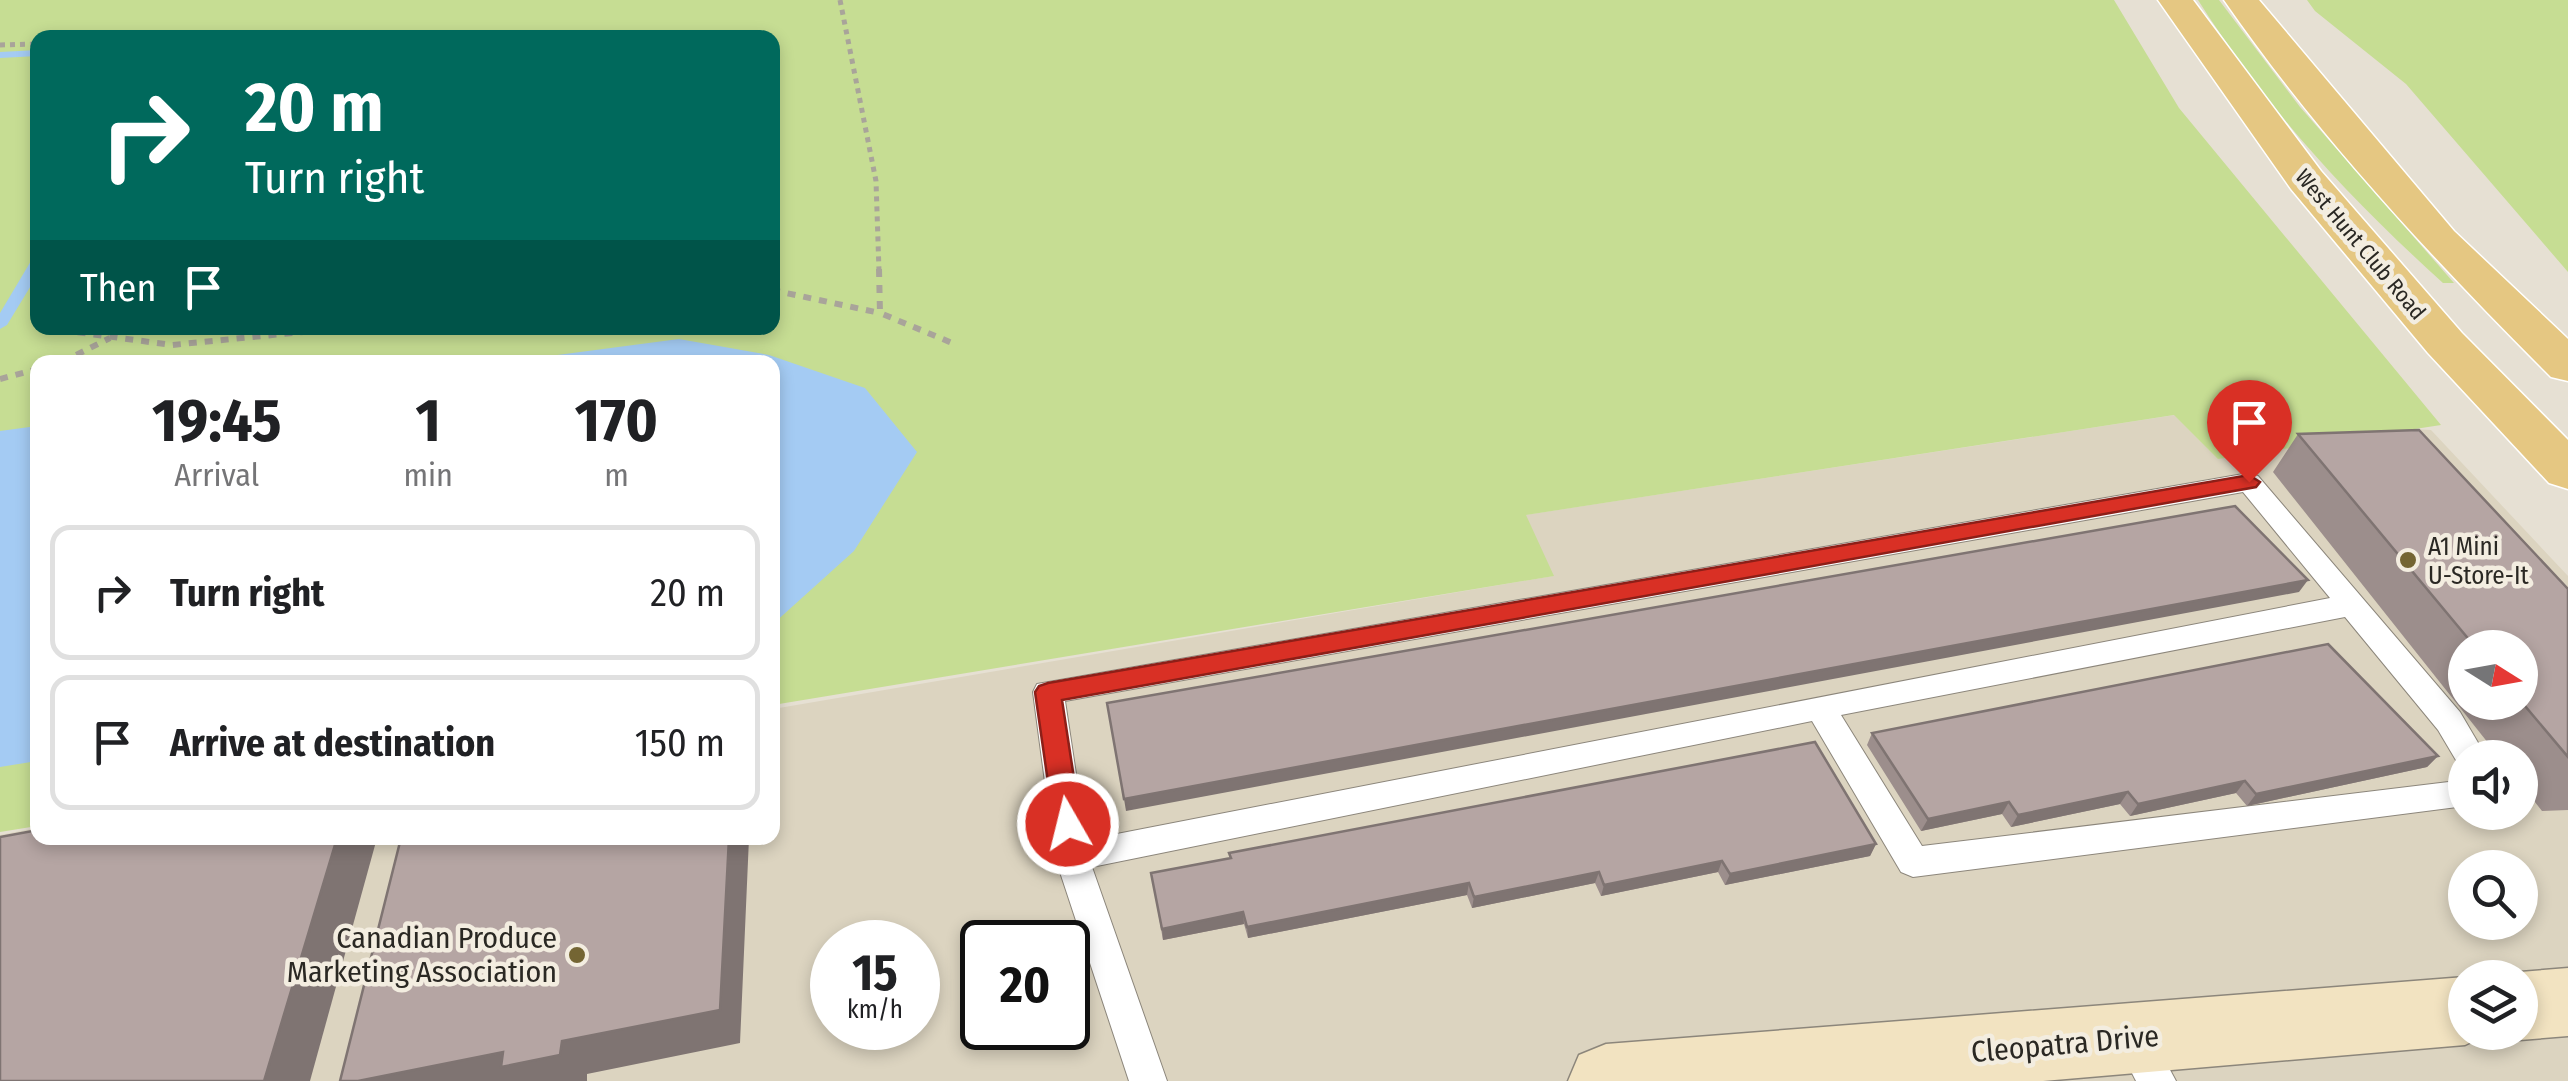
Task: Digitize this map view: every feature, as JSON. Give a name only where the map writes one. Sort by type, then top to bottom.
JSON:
[{"type":"main road","name":"West Hunt Club Road","points":[[2175,0],[2318,194],[2445,343],[2568,471]]},
{"type":"main road","points":[[2241,0],[2312,92],[2439,240],[2568,366]]},
{"type":"street","points":[[2538,1004],[2568,1002]]},
{"type":"street","name":"Cleopatra Drive","points":[[1606,1081],[2145,1060],[2448,1015]]},
{"type":"lane","points":[[1148,1081],[1072,856],[1048,692],[2249,482],[2449,721],[2460,740]]},
{"type":"lane","points":[[1072,856],[2352,605]]},
{"type":"lane","points":[[1820,707],[1913,862],[2448,795]]},
{"type":"path","points":[[840,0],[876,181],[880,313]]},
{"type":"path","points":[[0,46],[30,44]]},
{"type":"path","points":[[780,292],[880,313],[957,345]]},
{"type":"path","points":[[97,335],[172,345],[273,335]]},
{"type":"path","points":[[76,355],[112,337]]},
{"type":"path","points":[[0,378],[30,371]]},
{"type":"shaded area","points":[[2175,415],[2431,430],[2568,576],[2568,1081],[0,1081],[0,835],[30,829],[30,845],[780,845],[780,708],[1553,576],[1525,515]]},
{"type":"green space","points":[[0,0],[2114,0],[2179,108],[2441,425],[2218,459],[2174,415],[1526,515],[1554,576],[780,704],[780,355],[30,355],[30,827],[0,832]]},
{"type":"green space","points":[[2198,0],[2219,0],[2300,107],[2454,283],[2443,283],[2310,150],[2253,79]]},
{"type":"green space","points":[[2307,0],[2568,0],[2568,272],[2406,84],[2315,11]]},
{"type":"water","points":[[679,339],[769,355],[558,355]]},
{"type":"water","points":[[780,359],[865,388],[917,452],[854,551],[780,618]]},
{"type":"water","points":[[30,427],[30,762],[0,767],[0,431]]},
{"type":"building","points":[[2419,430],[2568,589],[2568,757],[2537,720],[2538,630],[2461,630],[2298,434]]},
{"type":"building","points":[[2235,506],[2308,580],[1124,799],[1107,703]]},
{"type":"building","points":[[2328,644],[2438,756],[2256,794],[2245,781],[2138,804],[2128,792],[2018,815],[2009,802],[1928,819],[1872,733]]},
{"type":"building","points":[[1815,742],[1876,844],[1730,874],[1722,861],[1604,885],[1599,872],[1474,897],[1469,883],[1247,927],[1243,912],[1162,929],[1151,873],[1231,858],[1229,853]]},
{"type":"building","points":[[30,831],[30,845],[335,845],[264,1081],[0,1081],[0,837]]},
{"type":"building","name":"Canadian Produce Marketing Association","points":[[399,845],[729,845],[720,1010],[562,1041],[560,1055],[501,1067],[503,1052],[358,1081],[340,1081]]},
{"type":"waterway","points":[[0,55],[30,53]]},
{"type":"waterway","points":[[0,325],[30,274]]},
{"type":"place","name":"A1 Mini U-Store-It","points":[[2408,560]]},
{"type":"place","name":"Canadian Produce Marketing Association","points":[[577,955]]},
{"type":"route","points":[[1068,824],[1048,692],[2249,482]]}]
